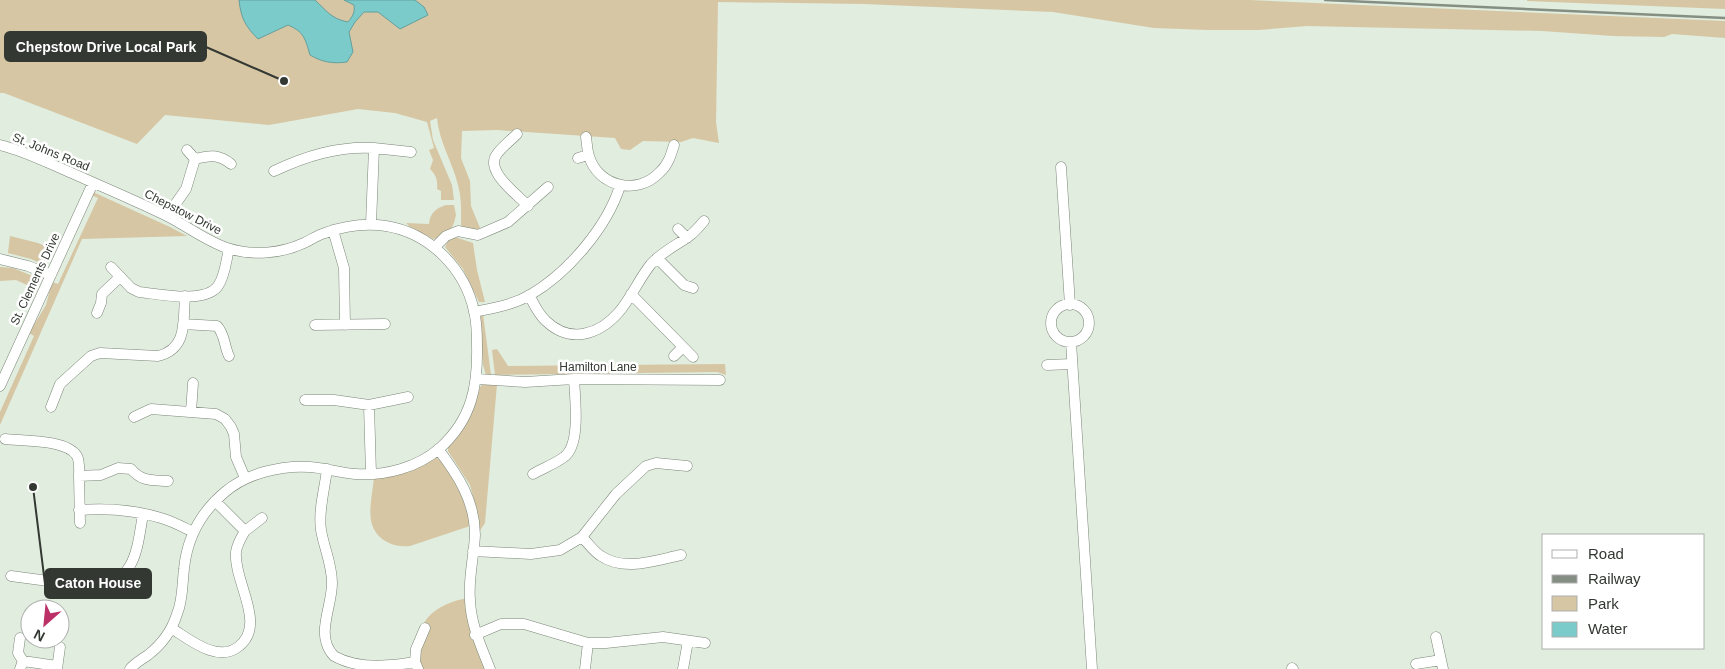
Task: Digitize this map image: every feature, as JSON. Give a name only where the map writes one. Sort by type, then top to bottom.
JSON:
[{"type":"street","points":[[517,134],[496,155],[494,164],[496,173],[528,206]]},
{"type":"street","points":[[586,137],[583,156],[606,180],[620,186],[635,186],[664,177],[674,145]]},
{"type":"street","name":"St. Johns Road","points":[[0,146],[28,154],[93,182]]},
{"type":"street","points":[[274,171],[310,155],[347,148],[374,148],[411,152]]},
{"type":"street","points":[[371,224],[374,148]]},
{"type":"street","points":[[187,150],[195,159]]},
{"type":"street","points":[[195,159],[209,155],[224,159],[230,164]]},
{"type":"street","points":[[167,216],[186,189],[195,159]]},
{"type":"street","points":[[1061,167],[1070,304]]},
{"type":"street","name":"Chepstow Drive","points":[[93,182],[167,216],[213,243],[245,252],[274,252],[305,243],[333,230],[351,226],[371,224],[389,226],[404,231],[435,248],[461,276],[469,294],[476,328],[477,379],[473,397],[464,418],[452,436],[422,460],[404,468],[371,474],[353,474],[307,467],[279,469],[245,478],[228,489],[206,511],[193,532],[186,551],[182,598],[171,628],[150,653],[130,669]]},
{"type":"street","name":"St. Clements Drive","points":[[0,386],[93,182]]},
{"type":"street","points":[[474,312],[505,306],[530,295],[554,278],[577,256],[593,236],[609,212],[620,186]]},
{"type":"street","points":[[435,248],[446,236],[458,232],[478,235],[508,222],[548,188]]},
{"type":"street","points":[[530,295],[537,310],[555,328],[567,333],[581,335],[595,331],[608,323],[620,311],[657,258],[687,238],[704,222]]},
{"type":"street","points":[[678,229],[687,238]]},
{"type":"street","points":[[333,230],[344,268],[345,325]]},
{"type":"street","points":[[111,267],[130,288],[139,292],[198,297],[208,295],[217,288],[229,249]]},
{"type":"street","points":[[657,258],[684,285],[693,288]]},
{"type":"street","points":[[0,259],[28,266],[51,275]]},
{"type":"street","points":[[97,313],[102,294],[120,277]]},
{"type":"street","points":[[631,294],[693,356]]},
{"type":"street","points":[[51,407],[60,384],[91,356],[100,353],[158,356],[166,354],[179,343],[183,324],[185,296]]},
{"type":"street","points":[[1070,304],[1082,309],[1086,314],[1089,326],[1082,338],[1071,342],[1059,339],[1052,330],[1051,324],[1058,308],[1070,304]]},
{"type":"street","points":[[183,324],[217,326],[222,332],[225,348],[229,356]]},
{"type":"street","points":[[315,325],[385,324]]},
{"type":"street","points":[[1071,342],[1092,669]]},
{"type":"street","points":[[674,356],[684,347]]},
{"type":"street","points":[[1047,365],[1072,364]]},
{"type":"street","name":"Hamilton Lane","points":[[477,379],[525,382],[574,379],[720,380]]},
{"type":"street","points":[[533,474],[564,457],[572,448],[574,436],[574,379]]},
{"type":"street","points":[[191,412],[193,383]]},
{"type":"street","points":[[305,400],[334,400],[369,405],[408,398]]},
{"type":"street","points":[[369,405],[371,474]]},
{"type":"street","points":[[134,417],[151,409],[216,414],[225,419],[231,427],[234,434],[236,457],[245,478]]},
{"type":"street","points":[[6,439],[52,443],[73,451],[78,458],[80,523]]},
{"type":"street","points":[[438,449],[463,484],[469,500],[475,535],[470,599],[476,635],[490,669]]},
{"type":"street","points":[[473,551],[531,554],[560,550],[582,537],[616,494],[646,466],[656,463],[688,466]]},
{"type":"street","points":[[79,476],[101,475],[118,468],[131,469],[137,477],[146,480],[169,481]]},
{"type":"street","points":[[327,469],[321,530],[330,564],[332,582],[325,628],[325,641],[331,653],[342,663],[355,669],[416,666],[416,649],[425,628]]},
{"type":"street","points":[[215,501],[245,531]]},
{"type":"street","points":[[79,510],[105,508],[143,514],[161,518],[193,532]]},
{"type":"street","points":[[11,576],[93,587],[105,586],[126,572],[132,563],[137,550],[143,514]]},
{"type":"street","points":[[171,628],[214,652],[232,650],[245,640],[251,624],[236,562],[236,551],[239,540],[245,531],[262,518]]},
{"type":"street","points":[[582,537],[601,556],[618,564],[636,564],[682,555]]},
{"type":"street","points":[[476,635],[501,624],[524,624],[588,643],[663,637],[705,643]]},
{"type":"street","points":[[1416,664],[1442,665],[1436,637]]},
{"type":"street","points":[[20,638],[18,653],[21,665],[57,668],[60,649]]},
{"type":"street","points":[[683,669],[688,641]]},
{"type":"street","points":[[585,669],[588,643]]},
{"type":"green space","points":[[0,0],[1249,0],[1725,21],[1725,38],[1672,34],[1664,37],[1613,36],[1542,31],[1307,26],[1259,30],[1208,30],[1154,28],[1053,12],[864,4],[718,2],[716,122],[719,143],[693,138],[681,142],[643,141],[630,150],[621,149],[615,138],[497,130],[462,131],[461,158],[470,181],[471,206],[480,228],[474,232],[461,228],[459,190],[440,136],[437,118],[430,121],[433,140],[452,185],[454,200],[441,200],[441,191],[437,189],[436,178],[430,169],[433,160],[429,150],[434,148],[427,122],[395,113],[358,109],[269,125],[165,115],[137,144],[0,93]]},
{"type":"green space","points":[[1725,0],[1725,9],[1527,1]]},
{"type":"green space","points":[[93,192],[187,236],[82,239],[0,425],[0,412],[34,336],[29,333],[46,305],[52,282],[58,284],[98,198],[91,195]]},
{"type":"green space","points":[[446,205],[454,205],[456,215],[451,229],[438,238],[433,239],[411,228],[406,223],[429,224],[434,212]]},
{"type":"green space","points":[[10,236],[38,243],[54,250],[46,266],[31,259],[8,253]]},
{"type":"green space","points":[[455,237],[473,243],[485,302],[479,302],[463,269],[445,247],[448,241]]},
{"type":"green space","points":[[0,267],[13,268],[40,279],[36,289],[16,280],[0,281]]},
{"type":"green space","points":[[483,314],[491,375],[486,375],[483,365],[480,316]]},
{"type":"green space","points":[[497,349],[508,366],[725,364],[726,375],[717,372],[495,375],[492,350]]},
{"type":"green space","points":[[484,383],[497,384],[485,523],[479,532],[478,515],[470,485],[448,451],[448,446]]},
{"type":"green space","points":[[436,458],[443,462],[455,478],[463,498],[470,526],[410,546],[398,546],[387,542],[374,530],[371,522],[370,514],[374,477]]},
{"type":"green space","points":[[463,599],[469,599],[490,669],[418,669],[421,638],[427,618],[441,607]]},
{"type":"water","points":[[239,0],[315,0],[333,16],[348,22],[353,14],[354,5],[344,0],[415,0],[424,7],[428,15],[400,29],[378,12],[364,12],[349,32],[353,52],[347,62],[332,63],[310,55],[301,33],[288,25],[258,39],[244,21]]},
{"type":"railway","points":[[1325,0],[1725,18]]},
{"type":"place","name":"Chepstow Drive Local Park","points":[[284,81]]},
{"type":"place","name":"Caton House","points":[[33,487]]}]
